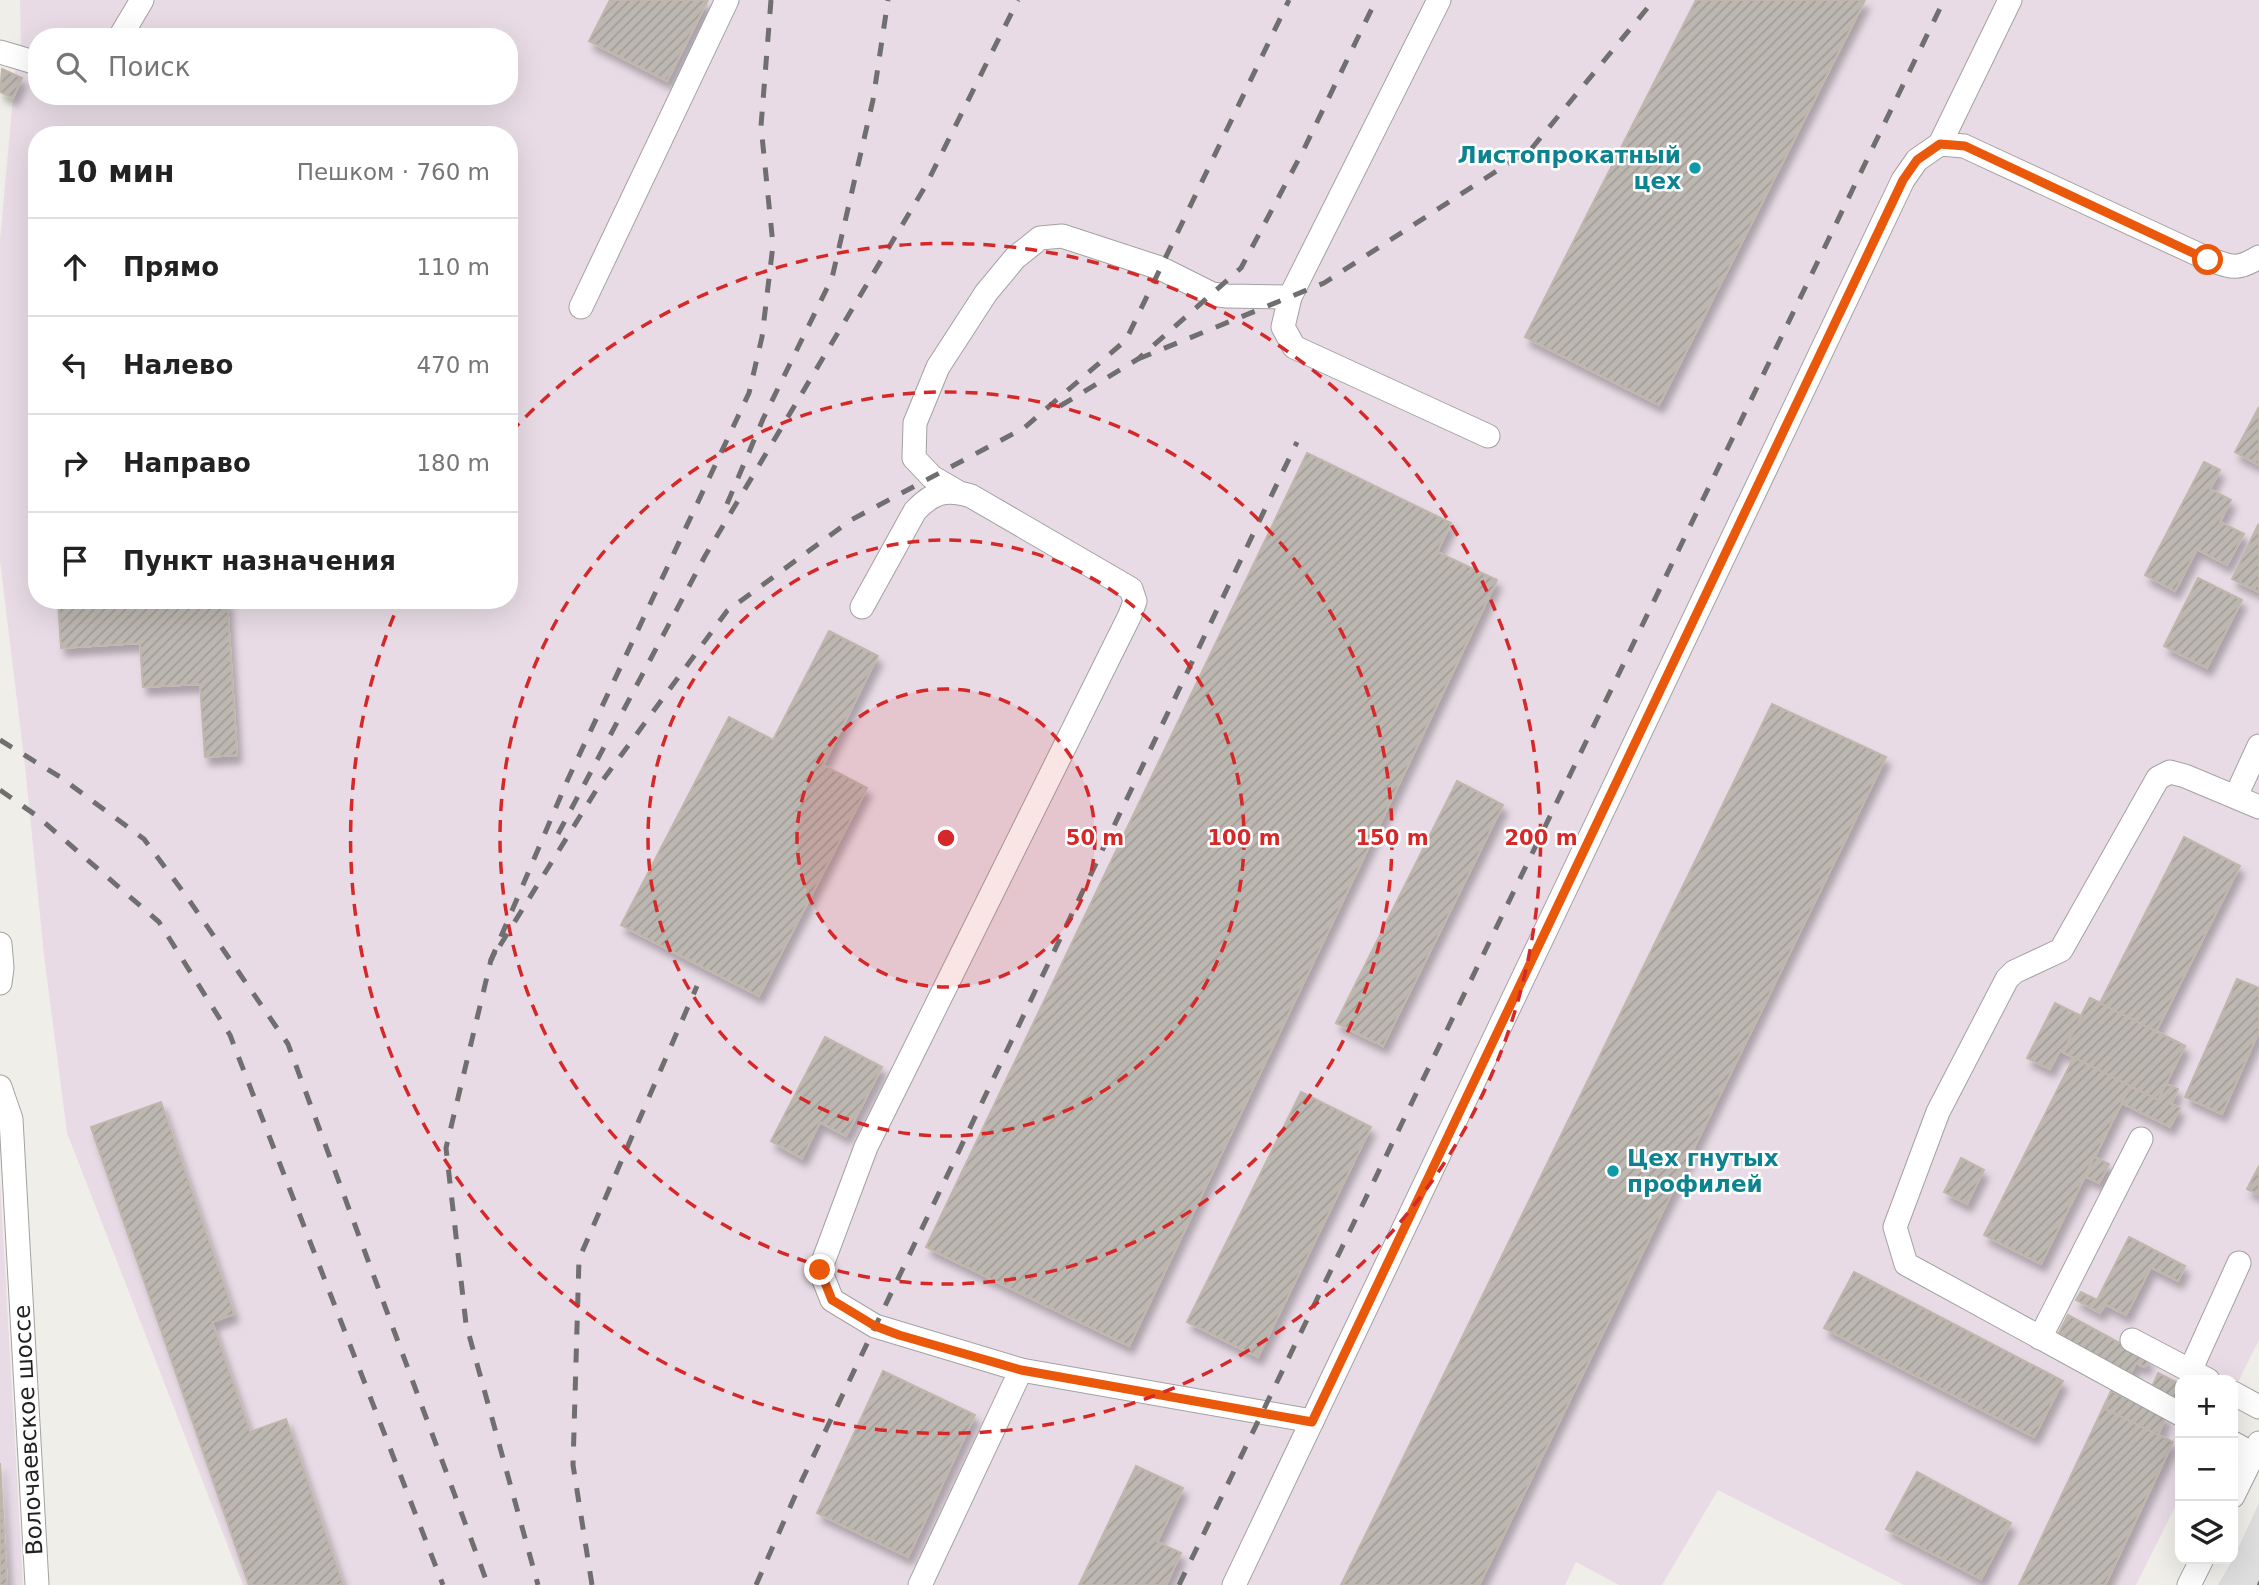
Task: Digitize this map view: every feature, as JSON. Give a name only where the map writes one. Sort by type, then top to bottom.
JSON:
[{"type":"street","points":[[125,28],[142,0]]},
{"type":"street","points":[[581,307],[727,0]]},
{"type":"street","points":[[1439,0],[1290,297],[1283,327],[1294,347],[1488,436]]},
{"type":"street","points":[[1234,1585],[1903,180],[1917,160],[1940,144],[2010,0]]},
{"type":"street","points":[[0,52],[28,60]]},
{"type":"street","points":[[1940,144],[1965,146],[2208,260],[2243,266],[2259,257]]},
{"type":"street","points":[[1290,297],[1212,294],[1160,268],[1062,236],[1040,238],[1015,258],[986,293],[937,367],[915,423],[914,458],[932,477],[971,496],[1131,589],[1135,601],[866,1147],[820,1270],[832,1300],[875,1326],[1021,1370],[1312,1422]]},
{"type":"street","points":[[862,607],[915,512],[926,499],[940,493],[956,491]]},
{"type":"street","points":[[2236,796],[2259,746]]},
{"type":"street","points":[[2175,1411],[1906,1264],[1895,1227],[1938,1112],[2007,979],[2014,972],[2060,950],[2158,778],[2170,772],[2259,807]]},
{"type":"street","points":[[0,944],[0,983]]},
{"type":"street","name":"Волочаевское шоссе","points":[[0,1087],[6,1117],[37,1585]]},
{"type":"street","points":[[2040,1338],[2141,1139]]},
{"type":"street","points":[[2199,1375],[2239,1263]]},
{"type":"street","points":[[2132,1340],[2197,1375]]},
{"type":"street","points":[[920,1585],[1021,1370]]},
{"type":"street","points":[[2238,1396],[2259,1407]]},
{"type":"street","points":[[2238,1444],[2256,1448],[2238,1486]]},
{"type":"street","points":[[2189,1585],[2200,1564]]},
{"type":"shaded area","points":[[20,0],[2259,0],[2259,1340],[2238,1382],[2238,1375],[2175,1375],[2175,1507],[2136,1585],[1904,1585],[1718,1490],[1662,1585],[1619,1585],[1576,1562],[1565,1585],[243,1585],[67,1133],[44,955],[0,561],[0,240],[13,98],[22,78],[14,75],[21,53]]},
{"type":"shaded area","points":[[0,1179],[23,1585],[0,1585]]},
{"type":"shaded area","points":[[2259,1503],[2259,1585],[2218,1585],[2230,1564],[2238,1564],[2238,1548]]},
{"type":"building","points":[[610,0],[708,0],[667,81],[589,41]]},
{"type":"building","name":"Листопрокатный цех","points":[[1696,0],[1865,0],[1659,405],[1525,337]]},
{"type":"building","points":[[2,69],[22,78],[13,98],[0,92]]},
{"type":"building","points":[[2259,407],[2259,465],[2235,452]]},
{"type":"building","points":[[1307,453],[1451,523],[1437,552],[1497,580],[1129,1346],[926,1247]]},
{"type":"building","points":[[2204,462],[2220,470],[2210,489],[2231,500],[2220,522],[2244,534],[2227,565],[2197,549],[2175,591],[2145,575]]},
{"type":"building","points":[[2259,526],[2259,592],[2232,579]]},
{"type":"building","points":[[2198,578],[2242,600],[2207,668],[2164,646]]},
{"type":"building","points":[[59,609],[228,609],[237,755],[205,757],[200,684],[143,687],[140,643],[61,648]]},
{"type":"building","points":[[829,631],[878,656],[823,765],[867,788],[759,996],[621,925],[729,717],[773,740]]},
{"type":"building","name":"Цех гнутых профилей","points":[[1772,704],[1886,757],[1479,1585],[1341,1585]]},
{"type":"building","points":[[1457,781],[1503,805],[1383,1046],[1336,1023]]},
{"type":"building","points":[[2184,837],[2240,866],[2156,1031],[2185,1046],[2158,1100],[2130,1086],[2041,1264],[1984,1235],[2074,1057],[2060,1050],[2050,1069],[2027,1058],[2055,1003],[2081,1016],[2090,998],[2100,1003]]},
{"type":"building","points":[[2237,979],[2259,988],[2259,1031],[2222,1114],[2185,1097]]},
{"type":"building","points":[[2090,998],[2185,1046],[2158,1100],[2063,1052]]},
{"type":"building","points":[[825,1037],[882,1067],[846,1136],[820,1122],[802,1158],[771,1141]]},
{"type":"building","points":[[2166,1084],[2178,1089],[2171,1104],[2180,1108],[2170,1127],[2122,1103],[2130,1086],[2158,1100]]},
{"type":"building","points":[[1301,1092],[1371,1127],[1258,1357],[1187,1322]]},
{"type":"building","points":[[161,1102],[234,1314],[212,1322],[250,1432],[286,1419],[343,1585],[249,1585],[91,1127]]},
{"type":"building","points":[[2094,1157],[2109,1164],[2099,1183],[2085,1176]]},
{"type":"building","points":[[1961,1158],[1984,1170],[1967,1204],[1944,1192]]},
{"type":"building","points":[[2259,1166],[2259,1195],[2247,1189]]},
{"type":"building","points":[[2129,1237],[2185,1266],[2178,1281],[2151,1267],[2126,1315],[2105,1304],[2100,1313],[2076,1300],[2081,1292],[2097,1300]]},
{"type":"building","points":[[1854,1272],[2063,1381],[2034,1437],[1824,1328]]},
{"type":"building","points":[[2068,1315],[2149,1359],[2145,1367],[2136,1363],[2129,1376],[2056,1338]]},
{"type":"building","points":[[883,1371],[975,1415],[908,1557],[817,1513]]},
{"type":"building","points":[[2158,1373],[2175,1382],[2175,1401],[2151,1389]]},
{"type":"building","points":[[2111,1391],[2166,1417],[2158,1435],[2103,1408]]},
{"type":"building","points":[[2103,1408],[2173,1442],[2105,1585],[2019,1585]]},
{"type":"building","points":[[0,1463],[7,1585],[0,1585]]},
{"type":"building","points":[[1136,1466],[1183,1488],[1157,1542],[1181,1553],[1166,1585],[1079,1585]]},
{"type":"building","points":[[1917,1472],[2011,1523],[1981,1579],[1886,1529]]},
{"type":"railway","points":[[771,0],[761,126],[773,245],[762,337],[749,393],[568,779],[491,960],[600,784],[727,611],[851,520],[1024,428],[1126,340],[1289,0]]},
{"type":"railway","points":[[727,504],[763,419],[832,278],[873,100],[888,0]]},
{"type":"railway","points":[[558,834],[705,556],[926,185],[1018,0]]},
{"type":"railway","points":[[1060,406],[1138,359],[1241,268],[1302,153],[1376,0]]},
{"type":"railway","points":[[1138,359],[1324,283],[1532,148],[1654,0]]},
{"type":"railway","points":[[1179,1585],[1944,0]]},
{"type":"railway","points":[[756,1585],[802,1480],[1297,442]]},
{"type":"railway","points":[[0,740],[60,777],[144,839],[288,1044],[488,1585]]},
{"type":"railway","points":[[0,790],[37,816],[159,922],[230,1035],[443,1585]]},
{"type":"railway","points":[[495,952],[446,1148],[466,1324],[538,1585]]},
{"type":"railway","points":[[592,1585],[573,1465],[579,1259],[697,986]]},
{"type":"place","name":"Листопрокатный цех","points":[[1695,168]]},
{"type":"place","name":"Цех гнутых профилей","points":[[1613,1171]]},
{"type":"route","points":[[820,1270],[832,1300],[875,1326],[899,1335],[1021,1370],[1312,1422],[1903,180],[1917,160],[1940,144],[1965,146],[2208,260]]}]
